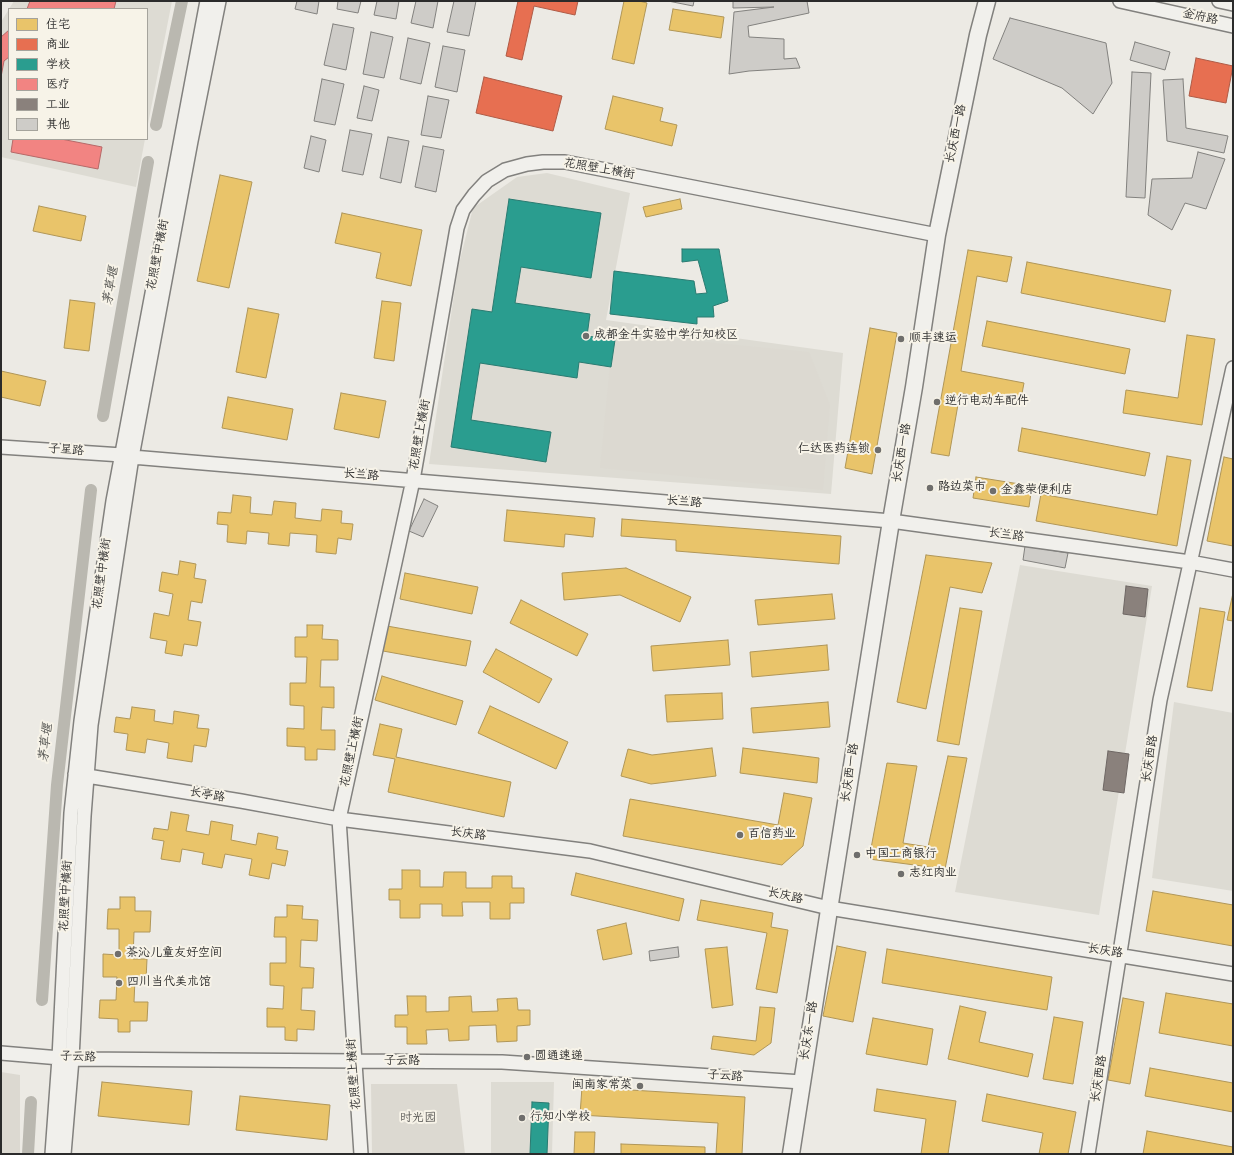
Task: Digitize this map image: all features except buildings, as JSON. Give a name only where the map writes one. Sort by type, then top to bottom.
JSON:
[{"type":"main road","name":"长庆西一路","points":[[829,908],[891,520],[914,387],[937,235],[978,35],[987,1]]},
{"type":"main road","name":"长庆东一路","points":[[791,1154],[829,908]]},
{"type":"street","name":"花照壁中横街","points":[[64,1154],[66,1058],[81,774],[91,725],[127,456],[207,1]]},
{"type":"street","name":"花照壁中横街","points":[[127,456],[219,1]]},
{"type":"street","name":"金府路","points":[[1120,1],[1233,26]]},
{"type":"street","name":"金府路","points":[[1219,1],[1233,4]]},
{"type":"street","name":"花照壁上横街","points":[[361,1154],[339,819],[413,480],[457,228],[463,210],[487,181],[506,170],[527,164],[565,162],[937,235]]},
{"type":"street","name":"长庆西路","points":[[1088,1154],[1160,700],[1233,368]]},
{"type":"street","name":"子星路","points":[[1,447],[127,456]]},
{"type":"street","name":"长兰路","points":[[127,456],[891,520],[1190,562],[1233,570]]},
{"type":"street","name":"长亭路","points":[[81,774],[339,819]]},
{"type":"street","name":"长庆路","points":[[339,819],[590,851],[829,908],[1233,974]]},
{"type":"street","name":"子云路","points":[[1,1053],[66,1058],[502,1062],[802,1082]]},
{"type":"street","name":"花照壁中横街","points":[[52,1154],[66,1058]]},
{"type":"shaded area","points":[[14,1],[172,1],[148,124],[148,8],[10,8]]},
{"type":"shaded area","points":[[8,11],[8,140],[145,140],[136,187],[1,157],[1,22]]},
{"type":"shaded area","name":"成都金牛实验中学行知校区","points":[[547,173],[630,193],[606,320],[843,353],[831,494],[429,464],[458,268],[473,208],[517,177]]},
{"type":"shaded area","points":[[1020,565],[1152,586],[1099,915],[955,892]]},
{"type":"shaded area","points":[[1174,702],[1233,713],[1233,891],[1152,878]]},
{"type":"shaded area","name":"行知小学校","points":[[491,1082],[554,1082],[552,1154],[491,1154]]},
{"type":"green space","points":[[613,333],[809,352],[830,405],[823,490],[600,468]]},
{"type":"green space","points":[[1,1072],[20,1075],[20,1154],[1,1154]]},
{"type":"green space","name":"时光园","points":[[371,1084],[457,1084],[465,1154],[372,1154]]},
{"type":"waterway","name":"茅草堰","points":[[156,125],[182,1]]},
{"type":"waterway","name":"茅草堰","points":[[103,416],[148,162]]},
{"type":"waterway","name":"茅草堰","points":[[42,1000],[57,785],[91,490]]},
{"type":"waterway","name":"茅草堰","points":[[28,1154],[31,1102]]},
{"type":"place","name":"成都金牛实验中学行知校区","points":[[586,336]]},
{"type":"place","name":"顺丰速运","points":[[901,339]]},
{"type":"place","name":"逆行电动车配件","points":[[937,402]]},
{"type":"place","name":"仁达医药连锁","points":[[878,450]]},
{"type":"place","name":"路边菜市","points":[[930,488]]},
{"type":"place","name":"金鑫荣便利店","points":[[993,491]]},
{"type":"place","name":"百信药业","points":[[740,835]]},
{"type":"place","name":"中国工商银行","points":[[857,855]]},
{"type":"place","name":"志红肉业","points":[[901,874]]},
{"type":"place","name":"茶沁儿童友好空间","points":[[118,954]]},
{"type":"place","name":"四川当代美术馆","points":[[119,983]]},
{"type":"place","name":"圆通速递","points":[[527,1057]]},
{"type":"place","name":"闽南家常菜","points":[[640,1086]]},
{"type":"place","name":"行知小学校","points":[[522,1118]]}]
